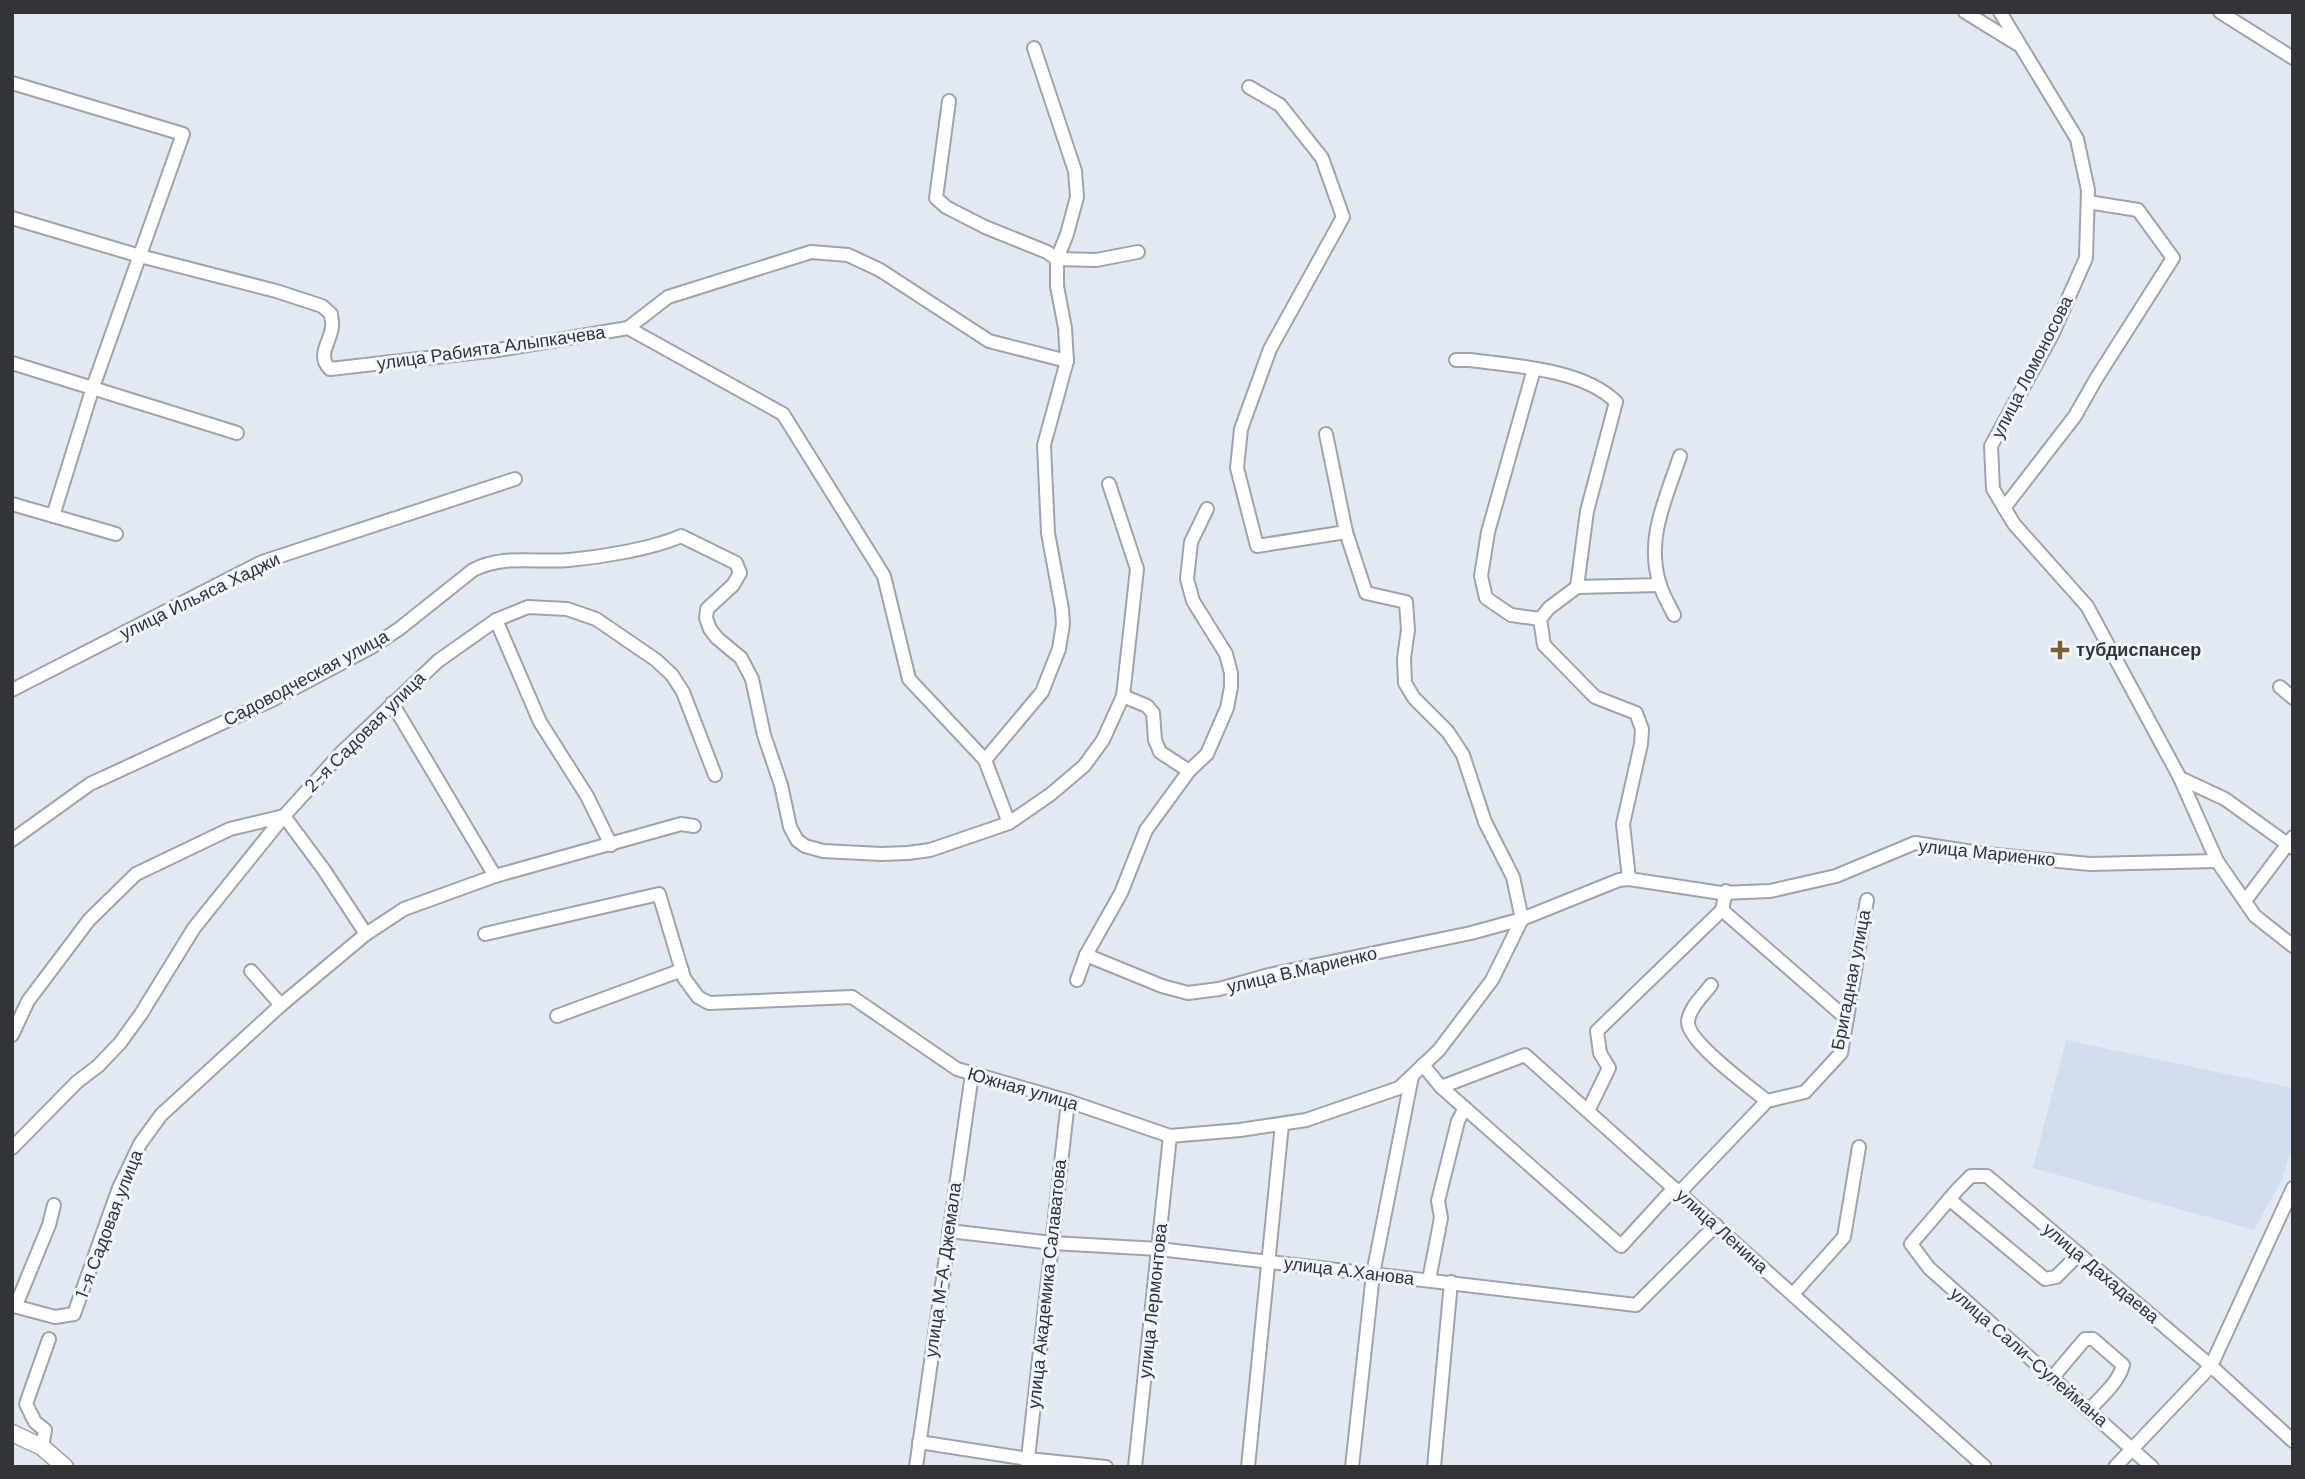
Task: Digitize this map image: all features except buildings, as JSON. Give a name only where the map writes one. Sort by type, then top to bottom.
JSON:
[{"type":"main road","points":[[12,1433],[42,1447],[65,1467]]},
{"type":"street","points":[[1965,12],[2020,46]]},
{"type":"street","name":"улица Ломоносова","points":[[2000,12],[2077,139],[2088,202],[2086,258],[2052,335],[1991,446],[1993,489],[2014,524],[2087,606],[2180,778],[2217,861],[2255,916],[2293,946]]},
{"type":"street","points":[[2220,12],[2293,58]]},
{"type":"street","points":[[1009,823],[985,760],[1042,692],[1059,649],[1062,609],[1048,533],[1044,445],[1067,361],[1065,328],[1056,286],[1057,259],[1077,197],[1075,171],[1034,48]]},
{"type":"street","points":[[12,83],[183,134],[93,387],[53,516]]},
{"type":"street","points":[[1249,87],[1280,105],[1322,158],[1343,217],[1270,349],[1241,429],[1237,468],[1257,546],[1346,532]]},
{"type":"street","points":[[949,101],[936,198],[946,207],[1057,259],[1096,260],[1138,253]]},
{"type":"street","points":[[2004,508],[2075,416],[2173,258],[2138,210],[2088,202]]},
{"type":"street","name":"улица Рабията Алыпкачева","points":[[12,218],[322,306],[331,314],[332,326],[323,357],[330,369],[498,350],[628,328],[783,414],[884,576],[909,679],[985,760]]},
{"type":"street","points":[[628,328],[668,297],[811,252],[848,255],[880,270],[989,341],[1067,361]]},
{"type":"street","points":[[1455,360],[1560,372],[1609,394],[1616,402],[1587,511],[1577,587]]},
{"type":"street","points":[[12,363],[237,433]]},
{"type":"street","points":[[1534,369],[1488,532],[1482,576],[1486,598],[1511,615],[1540,619]]},
{"type":"street","points":[[1326,434],[1346,532],[1366,593],[1406,602],[1408,630],[1404,657],[1405,683],[1413,698],[1448,732],[1463,755],[1485,822],[1513,877],[1522,919]]},
{"type":"street","points":[[1674,615],[1660,585],[1653,545],[1680,456]]},
{"type":"street","name":"улица Ильяса Хаджи","points":[[12,690],[262,562],[514,479]]},
{"type":"street","name":"Садоводческая улица","points":[[12,840],[90,784],[272,700],[370,648],[486,563],[502,560],[568,560],[664,544],[681,536],[736,562],[740,573],[733,585],[707,608],[706,618],[710,629],[741,658],[752,678],[764,735],[781,785],[790,827],[797,840],[823,851],[908,853],[930,850],[1009,823],[1051,794],[1084,766],[1102,740],[1123,696],[1137,569],[1109,484]]},
{"type":"street","points":[[12,504],[116,534]]},
{"type":"street","points":[[1077,980],[1086,955],[1121,893],[1146,830],[1189,771],[1207,754],[1227,708],[1231,673],[1226,654],[1193,601],[1187,579],[1191,542],[1207,509]]},
{"type":"street","points":[[1629,879],[1623,824],[1642,729],[1636,713],[1595,697],[1544,645],[1540,619],[1549,608],[1577,587],[1660,585]]},
{"type":"street","name":"2-я Садовая улица","points":[[12,1148],[120,1043],[194,928],[284,816],[342,752],[438,661],[496,620],[528,607],[567,609],[596,619],[656,660],[684,692],[715,775]]},
{"type":"street","points":[[496,620],[540,722],[587,796],[611,845]]},
{"type":"street","points":[[2280,687],[2293,698]]},
{"type":"street","points":[[1123,696],[1147,706],[1153,713],[1155,740],[1160,752],[1189,771]]},
{"type":"street","points":[[392,703],[495,876]]},
{"type":"street","points":[[2180,778],[2225,799],[2291,843],[2245,901]]},
{"type":"street","points":[[12,1035],[28,1001],[89,919],[136,874],[230,829],[284,816],[366,934]]},
{"type":"street","name":"1-я Садовая улица","points":[[54,1205],[49,1225],[13,1307],[55,1317],[74,1314],[139,1144],[161,1115],[281,1005],[366,934],[404,909],[495,876],[681,824],[694,826]]},
{"type":"street","name":"улица Мариенко","points":[[1522,919],[1619,880],[1629,879],[1726,892],[1770,891],[1836,876],[1914,844],[2090,864],[2217,861]]},
{"type":"street","points":[[1588,1111],[1609,1068],[1601,1053],[1597,1031],[1722,910],[1726,892]]},
{"type":"street","name":"Южная улица","points":[[485,934],[659,894],[684,978],[698,997],[709,1003],[852,997],[957,1069],[1068,1101],[1170,1136],[1306,1120],[1399,1088],[1439,1050],[1492,979],[1522,919]]},
{"type":"street","name":"Бригадная улица","points":[[1767,1101],[1805,1092],[1841,1053],[1867,900]]},
{"type":"street","points":[[1722,910],[1847,1019]]},
{"type":"street","name":"улица В.Мариенко","points":[[1086,955],[1162,986],[1188,993],[1219,989],[1269,975],[1471,933],[1522,919]]},
{"type":"street","points":[[557,1016],[682,970]]},
{"type":"street","points":[[251,971],[281,1005]]},
{"type":"street","points":[[1423,1065],[1441,1087],[1621,1246],[1767,1101],[1699,1044],[1689,1030],[1691,1012],[1711,985]]},
{"type":"street","name":"улица Ленина","points":[[1441,1087],[1525,1055],[1985,1467]]},
{"type":"street","name":"улица М-А. Джемала","points":[[916,1467],[972,1074]]},
{"type":"street","points":[[1352,1467],[1373,1273],[1412,1076]]},
{"type":"street","name":"улица Академика Салаватова","points":[[1028,1463],[1068,1101]]},
{"type":"street","points":[[1429,1280],[1441,1219],[1438,1201],[1458,1122],[1465,1108]]},
{"type":"street","points":[[1248,1467],[1282,1124]]},
{"type":"street","name":"улица Лермонтова","points":[[1135,1467],[1170,1136]]},
{"type":"street","points":[[1793,1294],[1844,1237],[1859,1147]]},
{"type":"street","name":"улица Дахадаева","points":[[1910,1244],[1972,1177],[1987,1176],[2211,1366],[2293,1441]]},
{"type":"street","points":[[2115,1467],[2211,1366],[2293,1188]]},
{"type":"street","points":[[1949,1199],[2045,1279],[2056,1277],[2079,1254]]},
{"type":"street","name":"улица А.Ханова","points":[[949,1231],[1052,1243],[1159,1249],[1636,1305],[1716,1226]]},
{"type":"street","name":"улица Сали-Сулеймана","points":[[1910,1244],[1929,1268],[2152,1467]]},
{"type":"street","points":[[1434,1467],[1451,1282]]},
{"type":"street","points":[[42,1447],[45,1430],[35,1422],[26,1404],[49,1339]]},
{"type":"street","points":[[2052,1378],[2085,1339],[2093,1339],[2123,1365],[2090,1410]]},
{"type":"street","points":[[919,1442],[1028,1463],[1106,1467]]},
{"type":"shaded area","points":[[2066,1040],[2293,1088],[2293,1143],[2282,1180],[2254,1230],[2033,1168]]},
{"type":"place","name":"тубдиспансер","points":[[2060,650]]}]
